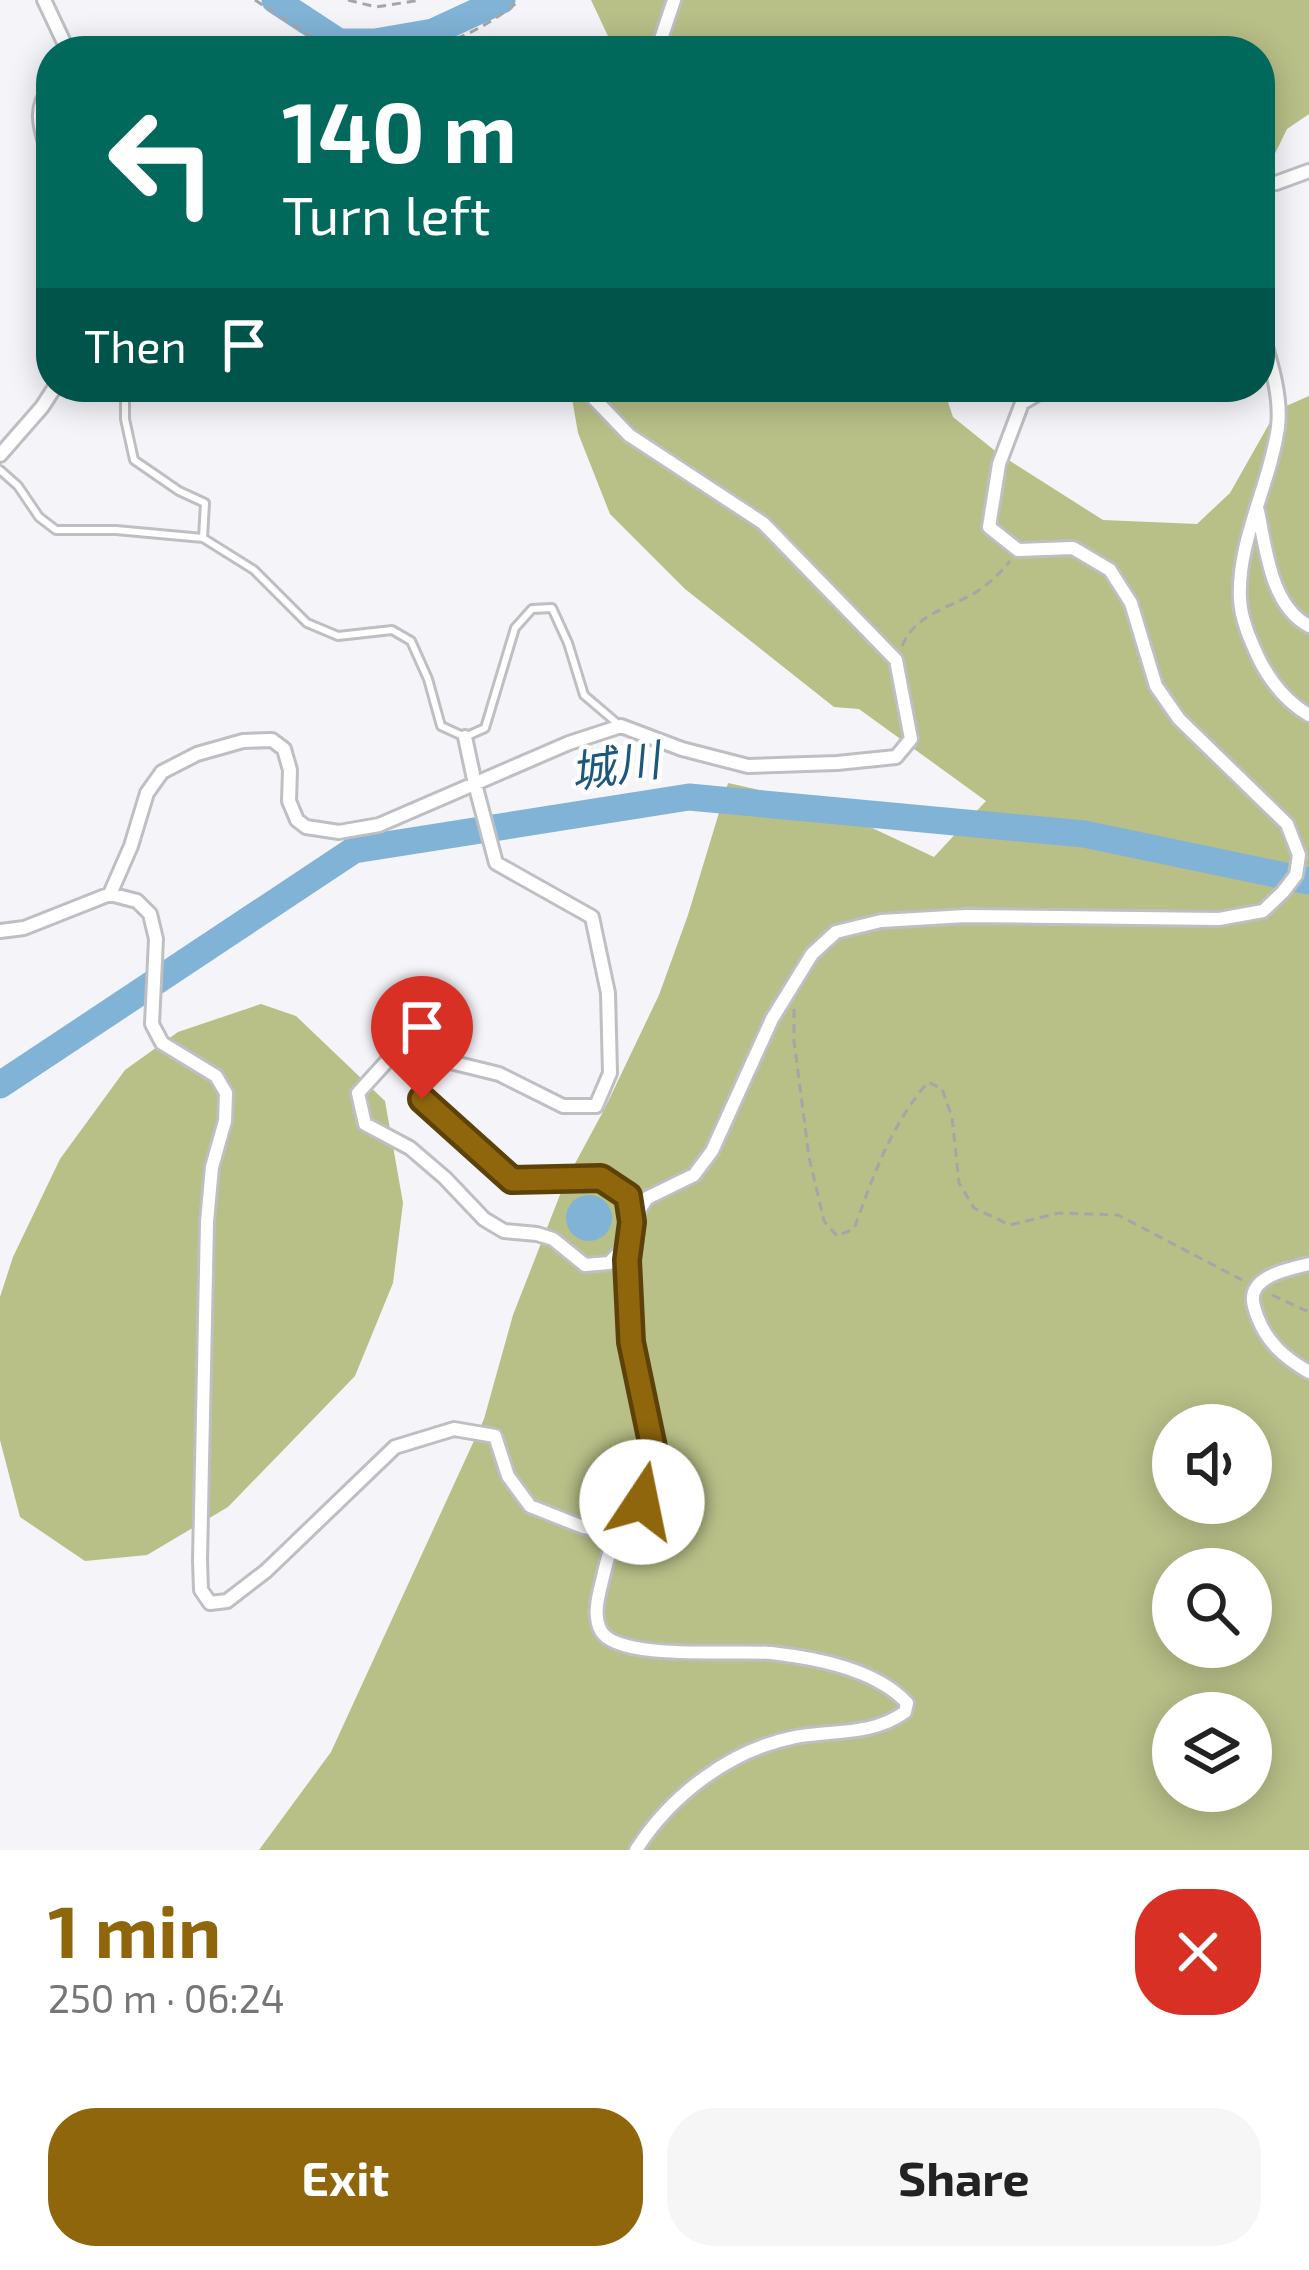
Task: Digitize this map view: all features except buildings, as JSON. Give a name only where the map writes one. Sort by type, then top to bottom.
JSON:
[{"type":"street","points":[[44,0],[61,36]]},
{"type":"street","points":[[661,36],[674,0]]},
{"type":"street","points":[[1275,183],[1309,170]]},
{"type":"street","points":[[1275,391],[1279,423],[1241,566],[1239,603],[1268,676],[1297,709],[1309,715]]},
{"type":"street","points":[[0,455],[45,402]]},
{"type":"street","points":[[110,894],[147,793],[162,772],[197,754],[243,741],[272,740],[284,749],[290,770],[289,801],[297,820],[306,827],[338,832],[379,825],[569,743],[621,726],[748,766],[896,757],[911,740],[896,660],[763,523],[629,435],[598,402]]},
{"type":"street","points":[[632,1222],[647,1198],[694,1175],[712,1151],[772,1019],[812,954],[836,932],[881,921],[966,916],[1219,919],[1263,911],[1296,875],[1299,855],[1287,824],[1179,719],[1156,686],[1131,603],[1110,570],[1073,548],[1018,550],[989,527],[999,464],[1024,402]]},
{"type":"street","points":[[1257,510],[1271,571],[1289,613],[1309,626]]},
{"type":"street","points":[[466,737],[496,863],[592,917],[608,993],[610,1073],[596,1106],[563,1106],[499,1074],[442,1060],[388,1060],[358,1093],[365,1124],[410,1148],[484,1220],[504,1231],[553,1239],[584,1264],[609,1263],[629,1244]]},
{"type":"street","points":[[0,932],[24,928],[110,894],[137,901],[150,914],[156,940],[152,1024],[162,1043],[216,1076],[226,1093],[207,1222],[200,1560],[201,1590],[210,1603],[227,1601],[266,1571],[394,1447],[454,1429],[495,1436],[508,1476],[530,1506],[614,1534]]},
{"type":"street","points":[[422,1099],[512,1180],[601,1178],[628,1196],[631,1342],[659,1476],[655,1495],[642,1502],[614,1534],[596,1606],[599,1628],[610,1641],[643,1650],[771,1653],[829,1664],[892,1687],[907,1703],[891,1722],[762,1745],[722,1766],[682,1794],[636,1850]]},
{"type":"street","points":[[1309,1264],[1264,1280],[1252,1302],[1264,1334],[1287,1360],[1309,1372]]},
{"type":"lane","points":[[125,402],[134,460],[205,503],[202,538]]},
{"type":"lane","points":[[0,470],[56,530],[202,538],[254,570],[308,622],[338,636],[392,630],[411,641],[441,726],[466,737],[485,728],[515,628],[532,609],[552,608],[584,694],[621,726]]},
{"type":"path","points":[[255,0],[310,36]]},
{"type":"path","points":[[348,0],[376,7],[421,0]]},
{"type":"path","points":[[463,36],[491,24],[520,0]]},
{"type":"path","points":[[896,660],[907,634],[928,615],[997,577],[1018,550]]},
{"type":"path","points":[[794,983],[794,1041],[809,1157],[824,1221],[837,1236],[854,1229],[881,1154],[910,1102],[928,1082],[942,1089],[952,1117],[959,1183],[974,1208],[1010,1225],[1059,1213],[1118,1215],[1309,1312]]},
{"type":"green space","points":[[591,0],[1309,0],[1309,114],[1287,129],[1275,153],[1275,36],[608,36]]},
{"type":"green space","points":[[1309,396],[1309,1850],[259,1850],[331,1752],[484,1419],[513,1315],[565,1182],[659,995],[728,783],[819,803],[934,857],[986,801],[859,709],[834,707],[685,589],[610,514],[578,433],[573,402],[948,402],[953,417],[999,454],[1103,520],[1197,524],[1230,493],[1277,410]]},
{"type":"green space","points":[[261,1004],[296,1016],[385,1101],[403,1203],[393,1283],[355,1376],[228,1507],[147,1555],[85,1561],[20,1517],[0,1440],[0,1297],[13,1257],[60,1159],[125,1070],[178,1032]]},
{"type":"water","points":[[589,1195],[606,1201],[612,1218],[606,1235],[589,1241],[572,1235],[566,1218],[572,1201]]},
{"type":"waterway","points":[[275,0],[330,36]]},
{"type":"waterway","points":[[410,36],[433,32],[502,0]]},
{"type":"waterway","name":"城川","points":[[0,1085],[354,850],[689,797],[1084,834],[1309,881]]},
{"type":"route","points":[[422,1099],[512,1180],[601,1178],[628,1196],[631,1342],[659,1476],[655,1495],[642,1502]]}]
